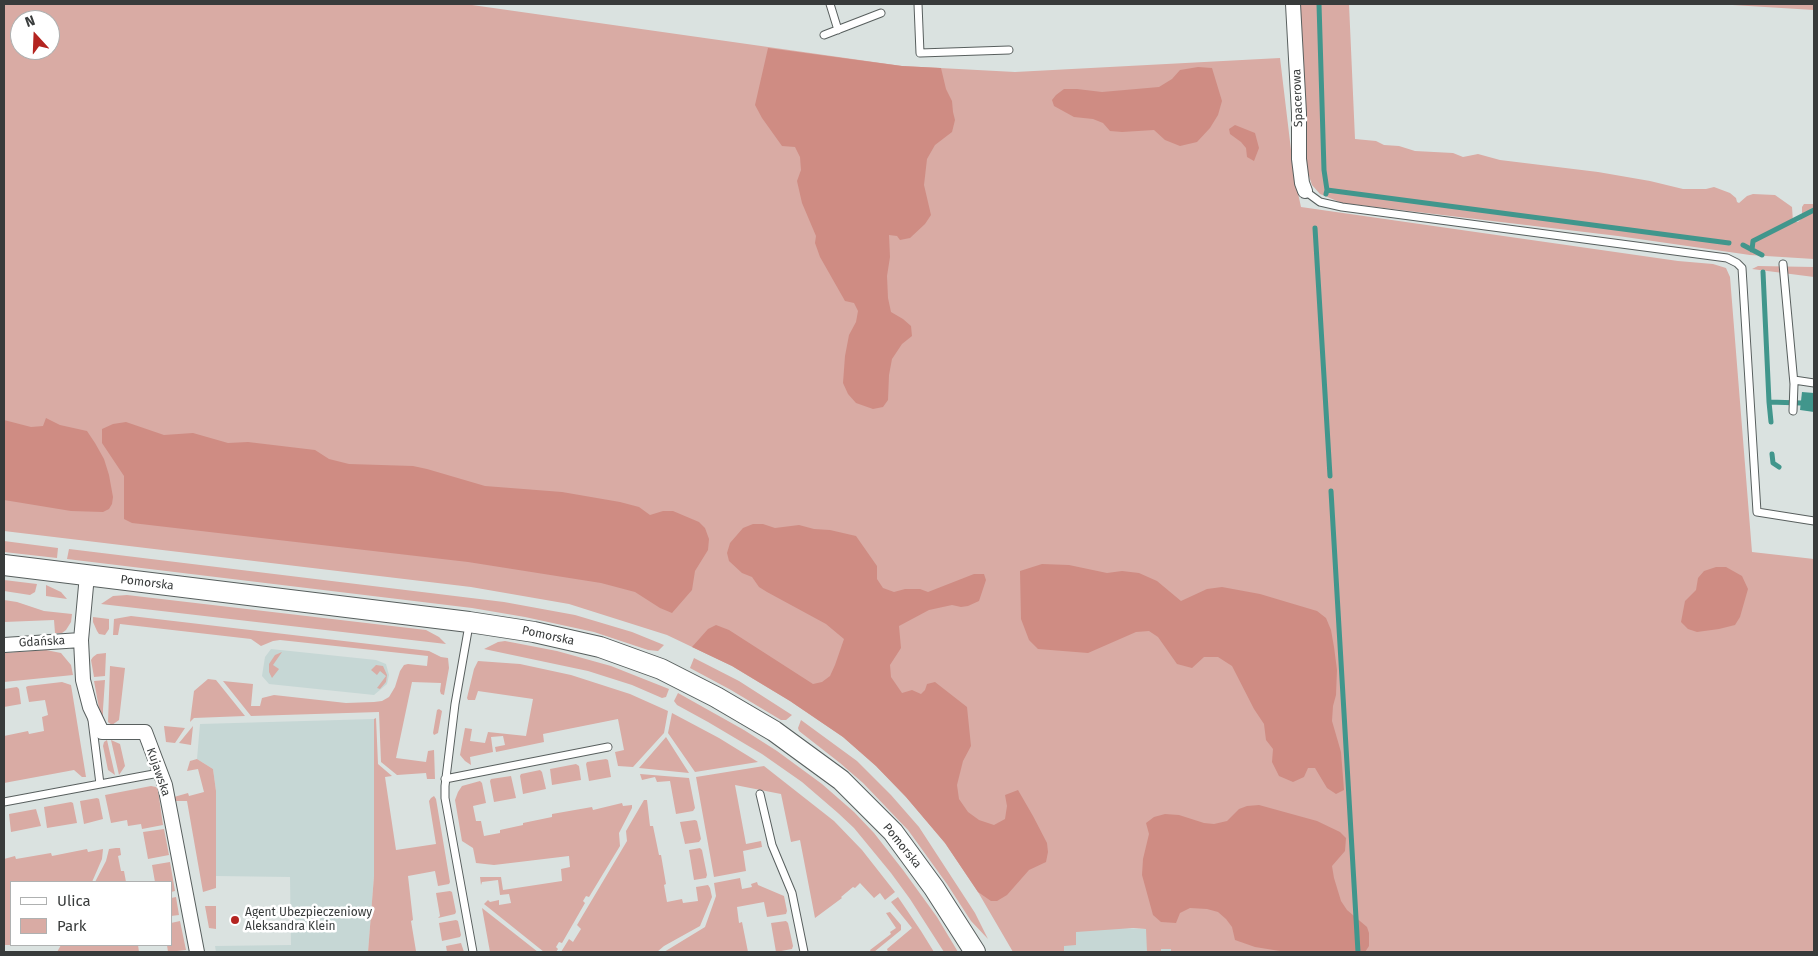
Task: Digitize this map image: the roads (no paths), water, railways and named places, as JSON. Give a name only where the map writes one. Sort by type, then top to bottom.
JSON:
[{"type":"main road","name":"Pomorska","points":[[4,565],[469,622],[534,632],[600,647],[661,669],[716,697],[774,732],[841,780],[893,832],[934,888],[975,952]]},
{"type":"street","name":"Spacerowa","points":[[1293,4],[1299,113],[1299,159],[1305,191]]},
{"type":"street","name":"Kujawska","points":[[87,575],[81,640],[83,680],[90,707],[102,732],[145,732],[165,785],[197,952]]},
{"type":"street","name":"Gdańska","points":[[4,645],[81,640]]},
{"type":"lane","points":[[830,4],[838,30]]},
{"type":"lane","points":[[918,4],[920,54],[1008,50]]},
{"type":"lane","points":[[824,35],[881,13]]},
{"type":"lane","points":[[1305,191],[1320,202],[1342,207],[1727,258],[1737,263],[1742,268],[1757,512],[1814,521]]},
{"type":"lane","points":[[1783,264],[1794,380],[1793,411]]},
{"type":"lane","points":[[1794,380],[1814,383]]},
{"type":"lane","points":[[469,622],[455,704],[445,779],[445,798],[473,952]]},
{"type":"lane","points":[[90,707],[100,784]]},
{"type":"lane","points":[[445,779],[608,747]]},
{"type":"lane","points":[[4,802],[160,773]]},
{"type":"lane","points":[[760,794],[772,845],[792,893],[804,952]]},
{"type":"water","points":[[1802,392],[1814,393],[1814,412],[1800,410]]},
{"type":"waterway","points":[[1319,4],[1326,194]]},
{"type":"waterway","points":[[1327,190],[1729,243]]},
{"type":"waterway","points":[[1752,250],[1753,241],[1814,210]]},
{"type":"waterway","points":[[1315,228],[1330,476]]},
{"type":"waterway","points":[[1743,245],[1762,255]]},
{"type":"waterway","points":[[1763,272],[1769,402],[1801,403]]},
{"type":"waterway","points":[[1769,402],[1771,422]]},
{"type":"waterway","points":[[1772,454],[1773,463],[1779,467]]},
{"type":"waterway","points":[[1331,491],[1358,952]]},
{"type":"place","name":"Agent Ubezpieczeniowy Aleksandra Klein","points":[[235,920]]}]
